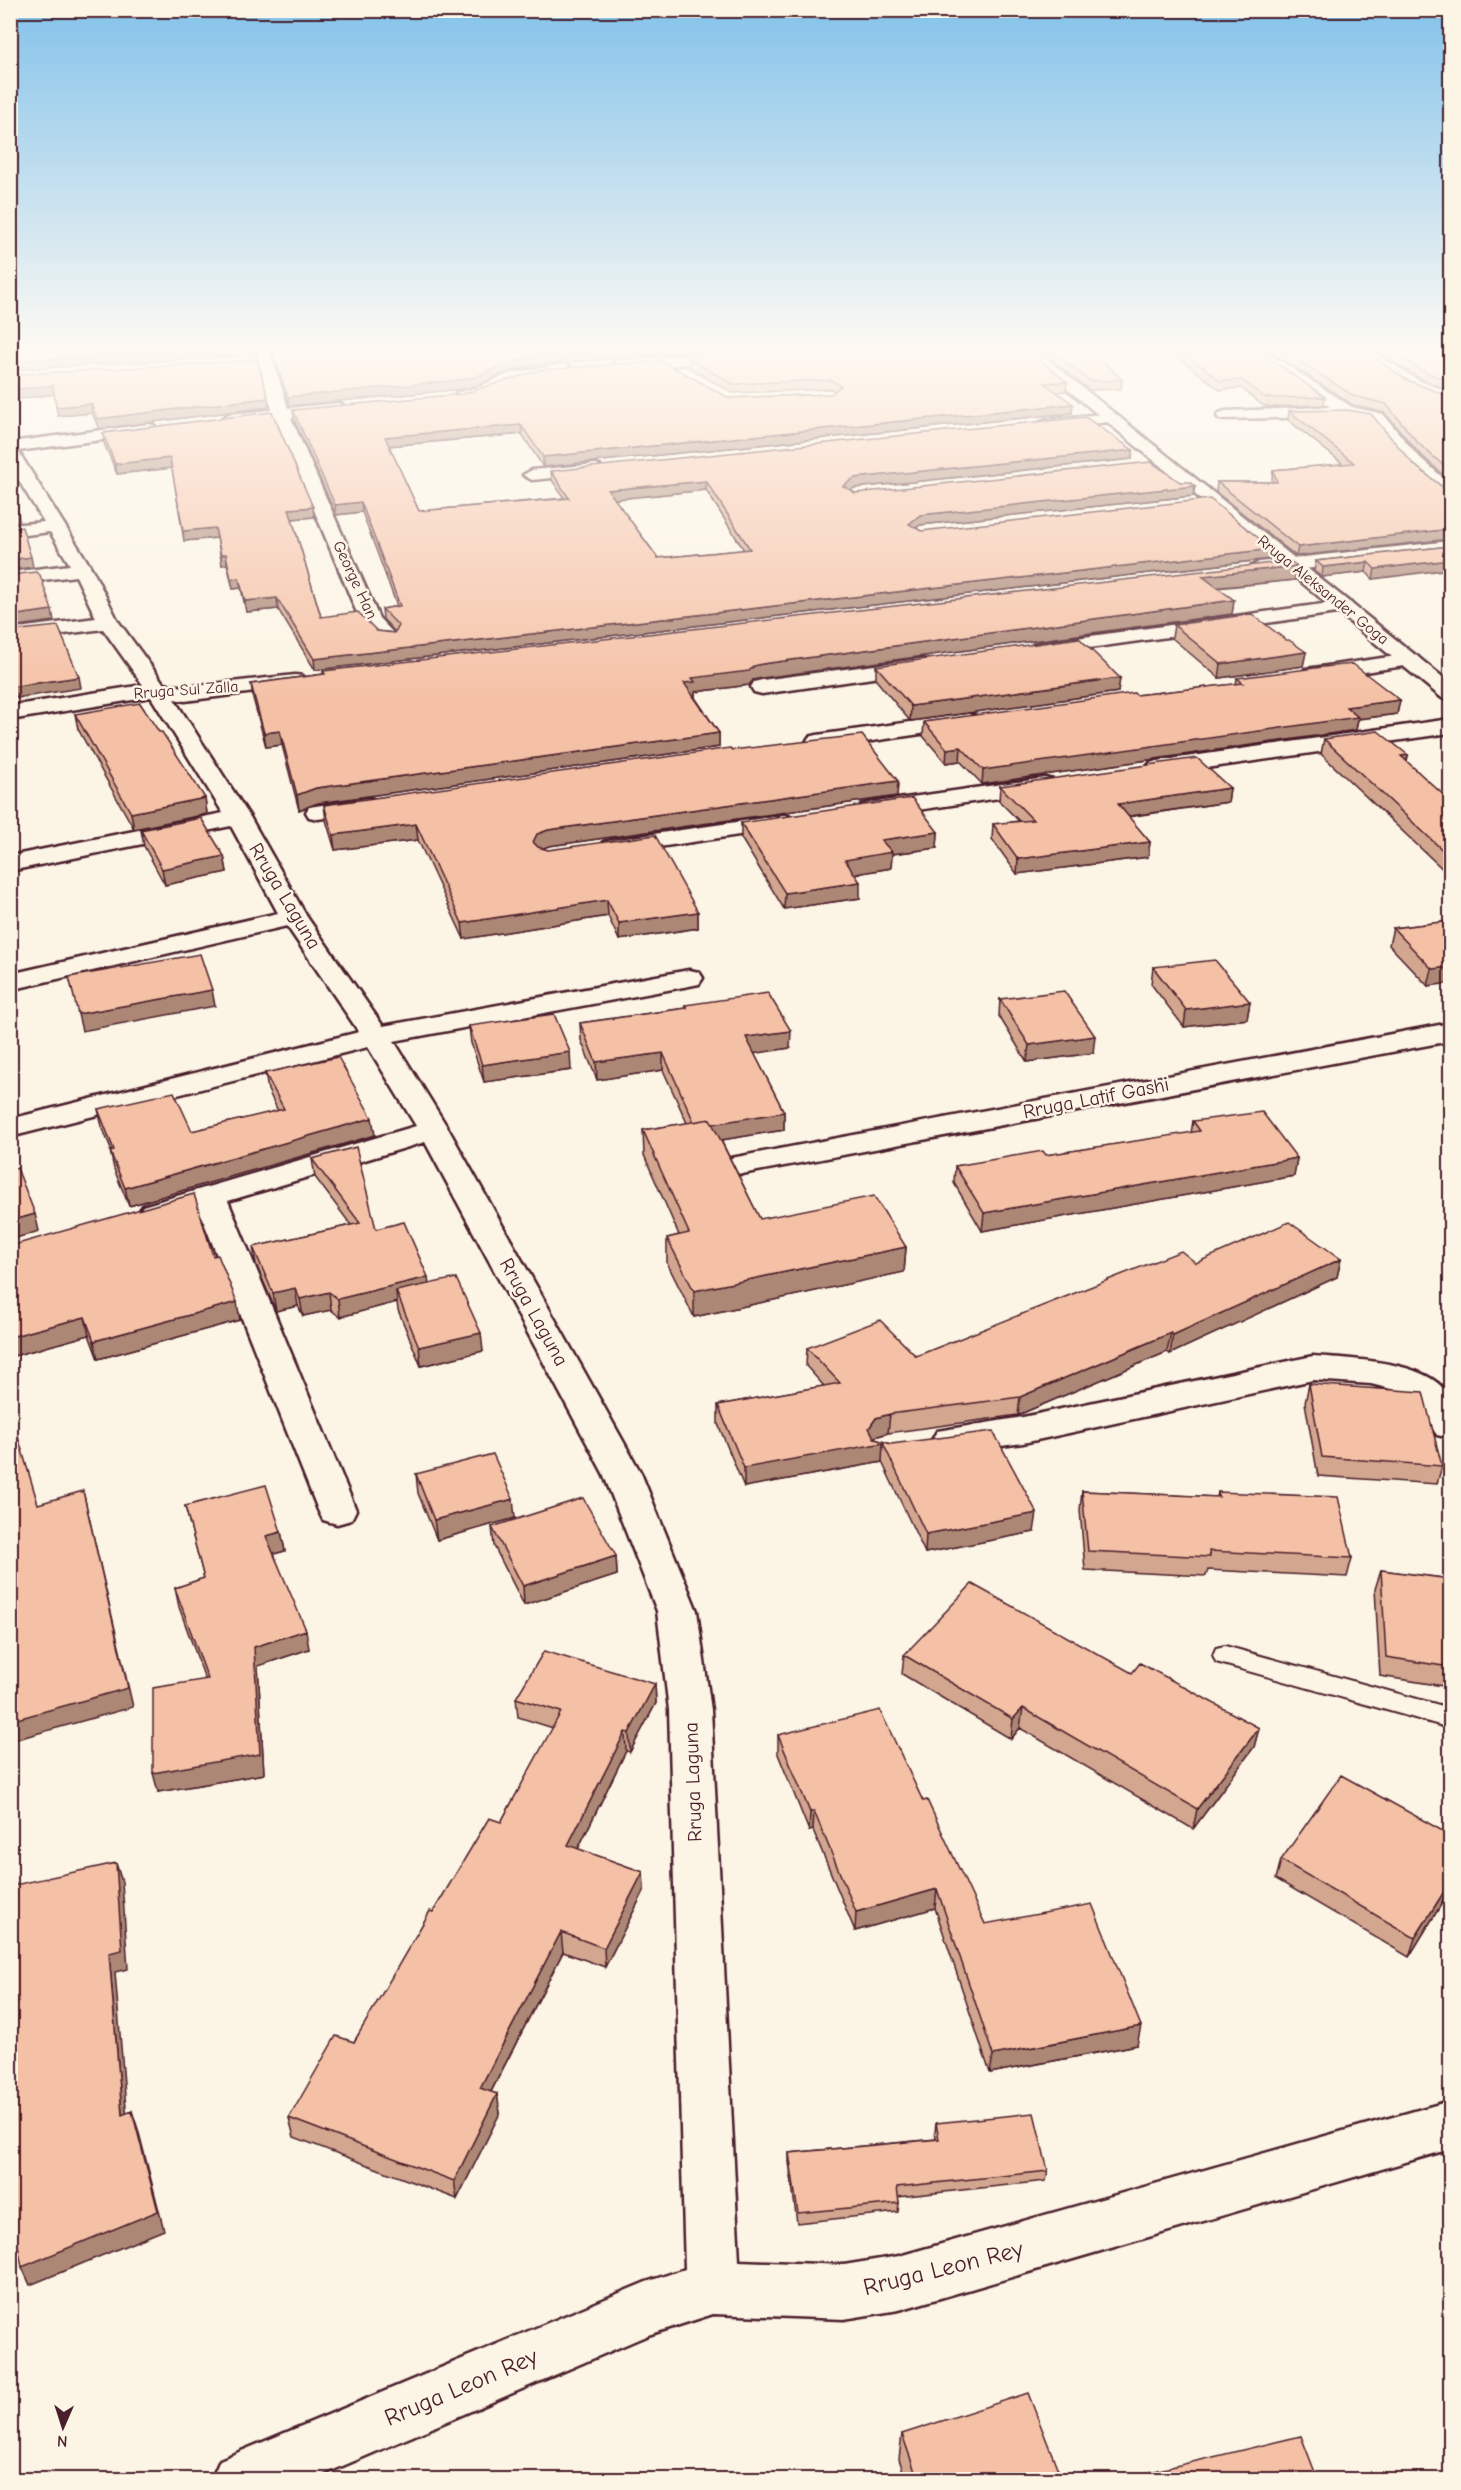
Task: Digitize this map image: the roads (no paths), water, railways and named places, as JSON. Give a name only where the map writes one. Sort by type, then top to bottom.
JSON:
[{"type":"street","name":"Rruga Laguna","points":[[21,467],[82,569],[108,621],[157,690],[238,817],[294,917],[376,1036],[434,1130],[622,1473],[677,1611],[690,1710],[713,2287]]},
{"type":"street","name":"George Han","points":[[304,467],[370,620],[388,638]]},
{"type":"street","points":[[532,475],[613,467]]},
{"type":"street","name":"Rruga Aleksander Goga","points":[[1171,467],[1450,693]]},
{"type":"street","points":[[1418,467],[1432,481],[1450,492]]},
{"type":"street","points":[[1190,504],[1214,501]]},
{"type":"street","points":[[10,531],[57,526]]},
{"type":"street","points":[[1244,570],[1450,547]]},
{"type":"street","points":[[10,578],[82,569]]},
{"type":"street","points":[[1023,651],[1344,607]]},
{"type":"street","points":[[10,635],[108,621]]},
{"type":"street","points":[[1291,677],[1410,660]]},
{"type":"street","points":[[762,687],[940,662]]},
{"type":"street","name":"Rruga Sul Zalla","points":[[10,713],[157,690],[185,694],[316,678]]},
{"type":"street","points":[[792,746],[994,718]]},
{"type":"street","points":[[1130,772],[1450,726]]},
{"type":"street","points":[[846,813],[1071,781]]},
{"type":"street","points":[[318,812],[389,802]]},
{"type":"street","points":[[10,864],[238,817]]},
{"type":"street","points":[[585,851],[810,819]]},
{"type":"street","points":[[10,982],[294,917]]},
{"type":"street","points":[[10,1128],[376,1036],[689,978]]},
{"type":"street","name":"Rruga Latif Gashi","points":[[742,1165],[1450,1032]]},
{"type":"street","points":[[121,1222],[434,1130]]},
{"type":"street","points":[[210,1197],[337,1510]]},
{"type":"street","points":[[922,1443],[1023,1430],[1313,1368],[1371,1372],[1407,1381],[1430,1396],[1450,1426]]},
{"type":"street","name":"Rruga Leon Rey","points":[[240,2480],[646,2309],[713,2287],[844,2292],[899,2283],[1450,2125]]},
{"type":"lane","points":[[1225,1655],[1450,1718]]}]
